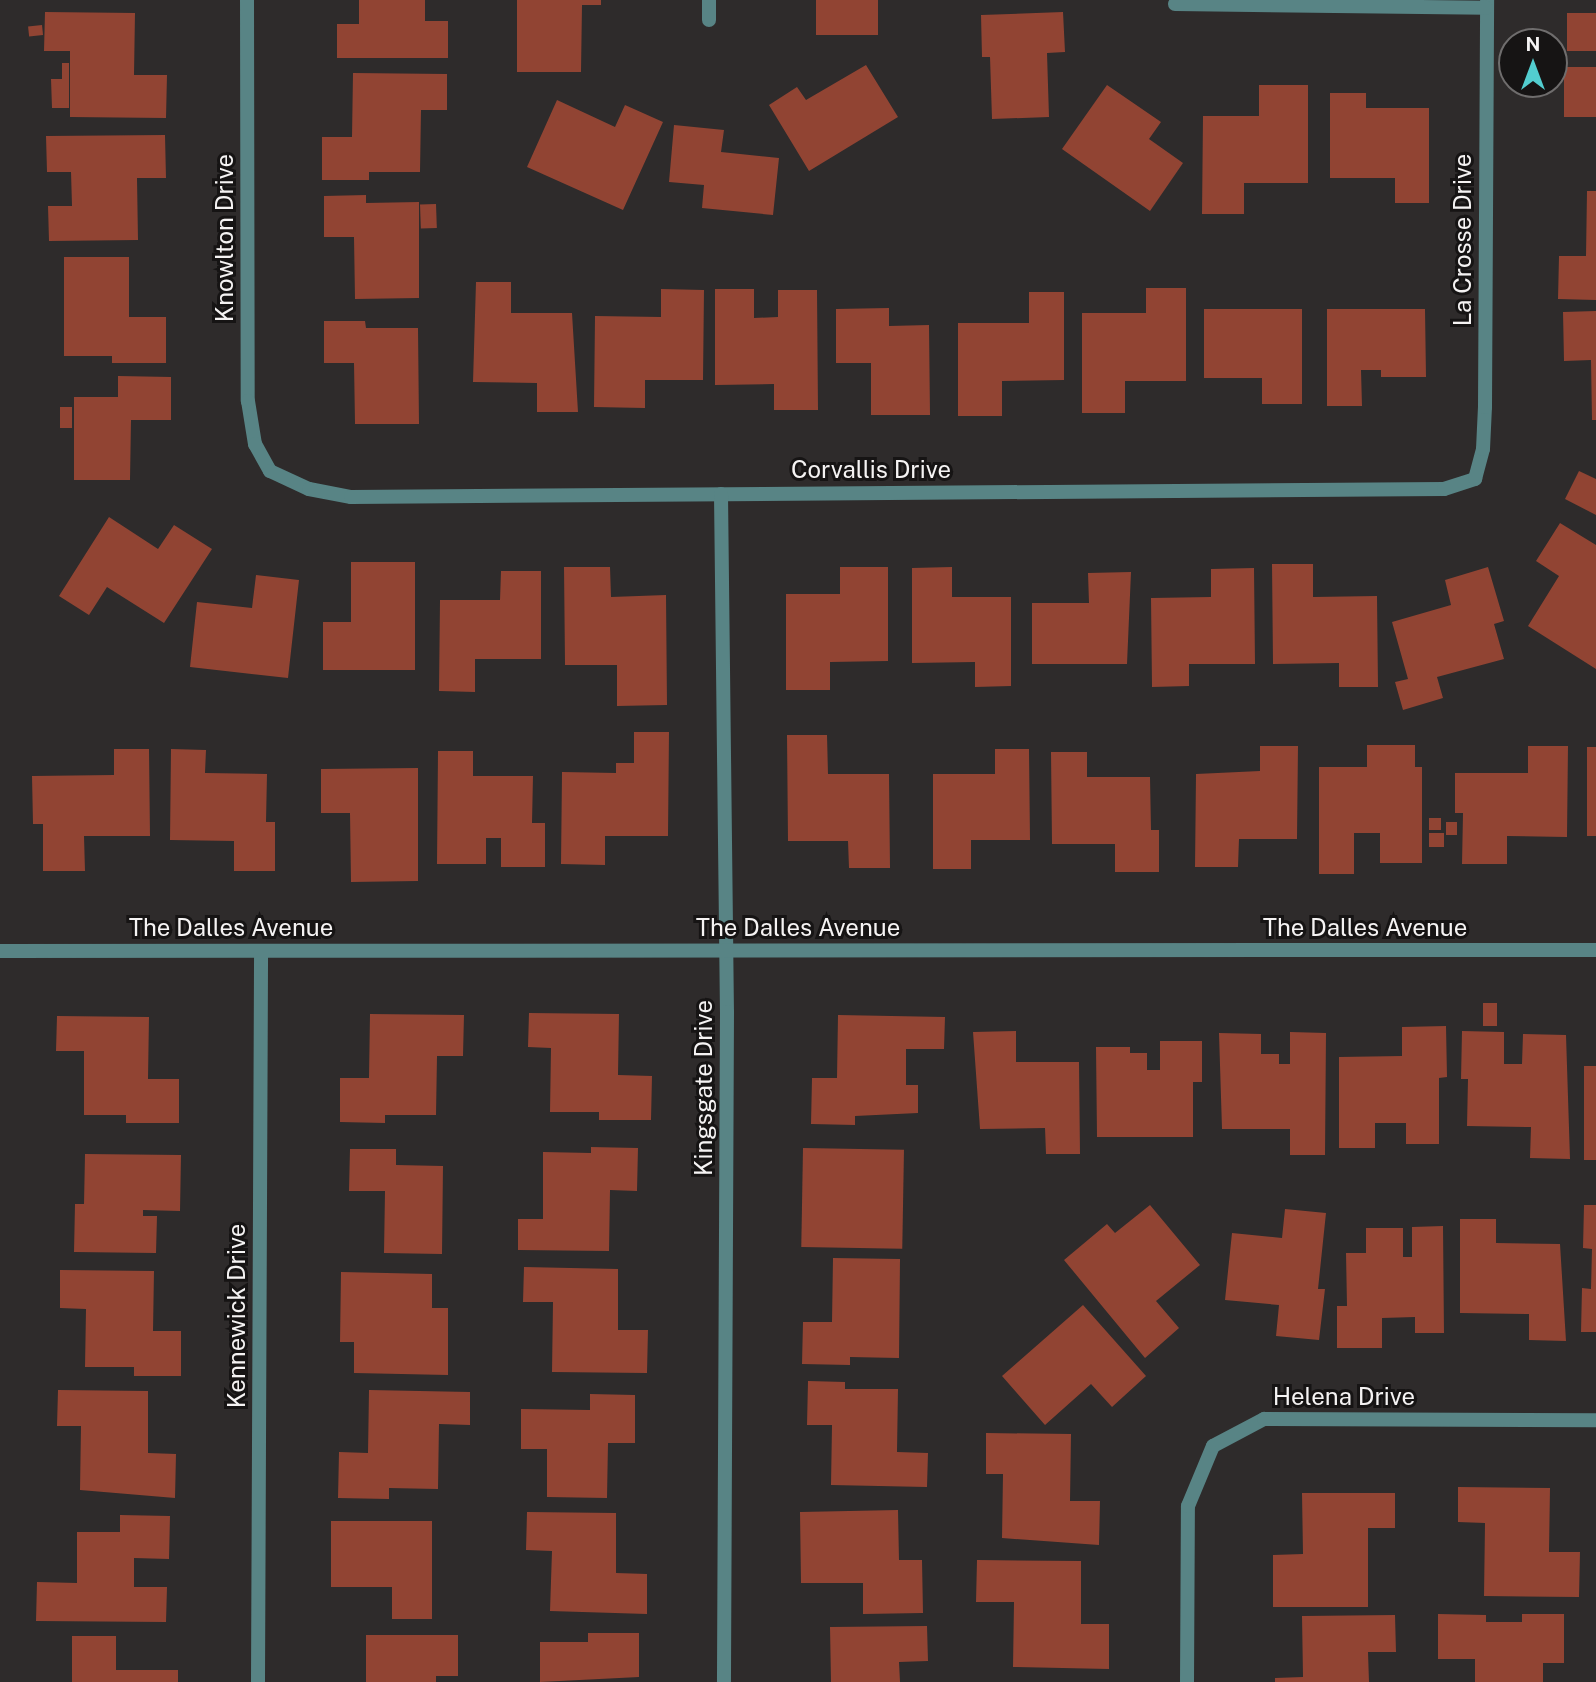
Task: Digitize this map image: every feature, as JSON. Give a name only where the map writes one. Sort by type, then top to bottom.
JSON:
[{"type":"street","name":"Knowlton Drive","points":[[247,0],[248,401],[255,444],[270,471]]},
{"type":"street","points":[[709,0],[709,20]]},
{"type":"street","points":[[1175,4],[1486,4]]},
{"type":"street","name":"La Crosse Drive","points":[[1475,479],[1483,449],[1485,407],[1486,4]]},
{"type":"street","name":"Corvallis Drive","points":[[270,471],[309,489],[351,497],[1444,489],[1475,479]]},
{"type":"street","name":"Kingsgate Drive","points":[[722,494],[726,951],[724,1682]]},
{"type":"street","name":"The Dalles Avenue","points":[[0,951],[1596,950]]},
{"type":"street","name":"Kennewick Drive","points":[[258,1682],[261,951]]},
{"type":"street","name":"Helena Drive","points":[[1187,1682],[1188,1506],[1213,1446],[1264,1419],[1596,1420]]},
{"type":"building","points":[[359,0],[425,0],[425,21],[448,21],[448,58],[337,58],[337,24],[359,24]]},
{"type":"building","points":[[517,0],[601,0],[601,5],[582,5],[581,72],[517,72]]},
{"type":"building","points":[[816,0],[878,0],[878,35],[816,35]]},
{"type":"building","points":[[45,12],[135,13],[134,75],[167,75],[166,118],[70,117],[70,51],[44,51]]},
{"type":"building","points":[[1063,12],[1065,52],[1047,53],[1049,117],[992,119],[990,57],[982,57],[981,15]]},
{"type":"building","points":[[1567,13],[1596,13],[1596,51],[1568,51]]},
{"type":"building","points":[[42,25],[43,35],[29,36],[28,26]]},
{"type":"building","points":[[62,63],[69,63],[69,108],[52,108],[51,79],[62,79]]},
{"type":"building","points":[[866,65],[898,117],[809,171],[769,105],[797,87],[806,100]]},
{"type":"building","points":[[1568,67],[1596,67],[1596,117],[1564,117],[1564,98],[1568,98]]},
{"type":"building","points":[[353,73],[447,74],[447,110],[421,110],[420,172],[369,172],[369,180],[322,180],[322,137],[352,137]]},
{"type":"building","points":[[1107,85],[1161,122],[1149,139],[1183,163],[1150,211],[1062,149]]},
{"type":"building","points":[[1259,85],[1308,85],[1308,183],[1244,183],[1244,214],[1202,214],[1203,116],[1259,116]]},
{"type":"building","points":[[1330,93],[1366,93],[1366,108],[1429,108],[1429,203],[1395,203],[1395,178],[1330,178]]},
{"type":"building","points":[[557,100],[615,127],[625,105],[663,122],[623,210],[527,167]]},
{"type":"building","points":[[674,125],[724,130],[721,152],[779,158],[773,215],[702,208],[704,185],[669,182]]},
{"type":"building","points":[[165,135],[166,178],[137,178],[138,240],[49,241],[48,206],[72,206],[71,172],[47,172],[46,136]]},
{"type":"building","points":[[1587,191],[1596,191],[1596,300],[1558,299],[1559,256],[1586,256]]},
{"type":"building","points":[[366,195],[366,203],[419,202],[419,298],[355,299],[354,237],[324,237],[324,196]]},
{"type":"building","points":[[436,204],[437,228],[421,229],[420,205]]},
{"type":"building","points":[[64,257],[129,257],[129,317],[166,317],[166,363],[112,363],[112,356],[64,356]]},
{"type":"building","points":[[476,282],[511,282],[511,313],[572,313],[578,412],[537,412],[537,383],[473,382]]},
{"type":"building","points":[[1146,288],[1186,288],[1186,381],[1125,381],[1125,413],[1082,413],[1082,313],[1146,313]]},
{"type":"building","points":[[661,289],[704,290],[703,380],[645,380],[645,408],[594,407],[595,316],[661,317]]},
{"type":"building","points":[[715,289],[754,289],[754,318],[778,317],[778,290],[817,290],[818,410],[774,410],[774,384],[715,385]]},
{"type":"building","points":[[1029,292],[1064,292],[1064,380],[1002,381],[1002,416],[958,416],[958,323],[1029,323]]},
{"type":"building","points":[[889,308],[889,326],[929,325],[930,415],[871,415],[871,363],[836,363],[836,309]]},
{"type":"building","points":[[1204,309],[1302,309],[1302,404],[1262,404],[1262,378],[1204,378]]},
{"type":"building","points":[[1327,309],[1425,309],[1426,377],[1381,377],[1381,370],[1361,370],[1362,406],[1327,406]]},
{"type":"building","points":[[1596,311],[1596,420],[1592,420],[1591,360],[1564,361],[1563,312]]},
{"type":"building","points":[[324,321],[365,321],[366,328],[418,328],[419,424],[355,424],[354,363],[324,363]]},
{"type":"building","points":[[118,376],[171,377],[171,420],[131,420],[130,480],[74,480],[74,397],[118,397]]},
{"type":"building","points":[[60,407],[72,407],[72,428],[60,428]]},
{"type":"building","points":[[1579,471],[1596,479],[1596,515],[1565,499]]},
{"type":"building","points":[[109,517],[158,549],[174,525],[212,549],[164,623],[107,587],[89,615],[59,596]]},
{"type":"building","points":[[1560,523],[1596,545],[1596,669],[1528,626],[1559,576],[1536,561]]},
{"type":"building","points":[[351,562],[415,562],[415,670],[323,670],[323,622],[351,622]]},
{"type":"building","points":[[1272,564],[1313,564],[1313,597],[1377,596],[1378,687],[1339,687],[1339,663],[1273,664]]},
{"type":"building","points":[[564,567],[610,567],[611,597],[666,595],[667,705],[617,706],[617,665],[565,665]]},
{"type":"building","points":[[840,567],[888,567],[888,661],[830,662],[830,690],[786,690],[786,594],[840,594]]},
{"type":"building","points":[[952,567],[952,597],[1011,597],[1011,686],[975,687],[975,662],[912,663],[912,568]]},
{"type":"building","points":[[1488,567],[1504,621],[1494,624],[1504,659],[1437,677],[1443,698],[1403,710],[1395,682],[1408,679],[1392,622],[1451,605],[1445,580]]},
{"type":"building","points":[[1254,568],[1255,664],[1189,664],[1189,686],[1152,687],[1151,598],[1211,597],[1211,569]]},
{"type":"building","points":[[501,571],[541,571],[541,659],[475,659],[475,692],[439,691],[440,600],[500,600]]},
{"type":"building","points":[[1131,572],[1127,664],[1032,664],[1032,603],[1089,603],[1088,573]]},
{"type":"building","points":[[256,575],[299,580],[288,678],[190,667],[197,602],[252,608]]},
{"type":"building","points":[[634,732],[669,732],[668,836],[605,836],[605,865],[561,864],[562,772],[616,773],[616,763],[634,763]]},
{"type":"building","points":[[787,735],[827,735],[828,774],[889,774],[890,868],[849,868],[848,841],[788,841]]},
{"type":"building","points":[[1367,745],[1415,745],[1415,767],[1422,767],[1422,863],[1380,863],[1380,833],[1354,833],[1354,874],[1319,874],[1319,767],[1367,767]]},
{"type":"building","points":[[1260,746],[1298,746],[1297,839],[1239,839],[1238,867],[1195,867],[1196,774],[1260,771]]},
{"type":"building","points":[[1528,746],[1568,746],[1567,837],[1507,836],[1507,864],[1462,864],[1463,813],[1455,813],[1455,773],[1528,773]]},
{"type":"building","points":[[1587,747],[1596,747],[1596,836],[1587,836]]},
{"type":"building","points":[[114,749],[149,749],[150,836],[84,836],[85,871],[43,871],[43,824],[33,824],[32,776],[114,775]]},
{"type":"building","points":[[171,749],[206,750],[205,773],[267,774],[266,822],[275,822],[275,871],[234,871],[234,841],[170,840]]},
{"type":"building","points":[[995,749],[1029,749],[1030,840],[971,840],[971,869],[933,869],[933,774],[995,774]]},
{"type":"building","points":[[438,751],[473,751],[473,776],[533,776],[532,823],[545,823],[545,867],[501,867],[501,838],[486,838],[486,864],[437,864]]},
{"type":"building","points":[[1051,752],[1087,752],[1087,777],[1150,777],[1151,830],[1159,830],[1159,872],[1115,872],[1115,844],[1052,844]]},
{"type":"building","points":[[418,768],[418,881],[351,882],[350,813],[321,813],[321,769]]},
{"type":"building","points":[[1429,818],[1441,818],[1441,830],[1429,830]]},
{"type":"building","points":[[1446,822],[1457,822],[1457,835],[1446,835]]},
{"type":"building","points":[[1429,833],[1444,833],[1444,847],[1429,847]]},
{"type":"building","points":[[1483,1003],[1497,1003],[1497,1026],[1483,1026]]},
{"type":"building","points":[[529,1013],[619,1014],[618,1075],[652,1076],[651,1120],[599,1120],[599,1112],[550,1112],[551,1048],[528,1047]]},
{"type":"building","points":[[370,1014],[464,1015],[463,1056],[437,1056],[436,1115],[385,1115],[385,1123],[340,1122],[340,1078],[369,1078]]},
{"type":"building","points":[[838,1015],[945,1017],[944,1049],[906,1049],[906,1085],[918,1085],[918,1113],[855,1116],[855,1125],[811,1124],[812,1078],[837,1078]]},
{"type":"building","points":[[57,1016],[149,1017],[148,1079],[179,1079],[179,1123],[126,1123],[126,1115],[84,1115],[84,1051],[56,1051]]},
{"type":"building","points":[[1446,1026],[1447,1077],[1439,1078],[1439,1144],[1406,1144],[1406,1123],[1375,1123],[1375,1148],[1339,1148],[1339,1057],[1402,1056],[1402,1027]]},
{"type":"building","points":[[1016,1031],[1016,1062],[1079,1062],[1080,1154],[1046,1154],[1045,1128],[980,1129],[973,1032]]},
{"type":"building","points":[[1462,1031],[1504,1032],[1504,1064],[1522,1064],[1523,1034],[1566,1035],[1570,1159],[1530,1158],[1531,1127],[1467,1126],[1468,1079],[1461,1079]]},
{"type":"building","points":[[1290,1032],[1326,1033],[1325,1155],[1290,1155],[1290,1129],[1222,1129],[1219,1033],[1261,1034],[1261,1054],[1279,1054],[1279,1064],[1290,1064]]},
{"type":"building","points":[[1160,1041],[1202,1041],[1202,1082],[1193,1082],[1193,1137],[1097,1137],[1096,1047],[1130,1047],[1130,1053],[1147,1053],[1147,1070],[1160,1070]]},
{"type":"building","points":[[1584,1066],[1596,1066],[1596,1160],[1584,1160]]},
{"type":"building","points":[[591,1147],[638,1148],[637,1191],[610,1190],[609,1251],[518,1250],[518,1219],[543,1219],[543,1152],[591,1153]]},
{"type":"building","points":[[803,1148],[904,1150],[902,1249],[801,1247]]},
{"type":"building","points":[[350,1149],[396,1149],[396,1165],[443,1166],[442,1254],[384,1253],[385,1191],[349,1191]]},
{"type":"building","points":[[85,1154],[181,1155],[180,1211],[143,1210],[143,1216],[157,1216],[156,1253],[74,1252],[75,1204],[84,1204]]},
{"type":"building","points":[[1150,1205],[1200,1265],[1156,1301],[1179,1328],[1145,1358],[1064,1260],[1107,1224],[1115,1233]]},
{"type":"building","points":[[1584,1205],[1596,1205],[1596,1332],[1581,1332],[1582,1288],[1591,1289],[1592,1249],[1583,1248]]},
{"type":"building","points":[[1285,1209],[1326,1213],[1318,1289],[1325,1289],[1319,1340],[1276,1336],[1279,1305],[1225,1300],[1232,1233],[1282,1238]]},
{"type":"building","points":[[1460,1219],[1496,1219],[1496,1243],[1560,1244],[1566,1341],[1529,1340],[1529,1314],[1460,1313]]},
{"type":"building","points":[[1443,1226],[1444,1333],[1415,1333],[1415,1317],[1382,1318],[1382,1348],[1337,1348],[1337,1306],[1347,1306],[1346,1253],[1366,1253],[1366,1228],[1403,1228],[1403,1257],[1412,1257],[1412,1227]]},
{"type":"building","points":[[833,1258],[900,1259],[899,1358],[850,1357],[850,1365],[802,1364],[803,1322],[832,1322]]},
{"type":"building","points":[[524,1267],[618,1269],[618,1330],[648,1330],[647,1373],[552,1372],[553,1302],[523,1302]]},
{"type":"building","points":[[60,1270],[154,1271],[153,1331],[181,1331],[181,1376],[134,1376],[134,1367],[85,1367],[86,1309],[60,1308]]},
{"type":"building","points":[[341,1272],[432,1274],[432,1308],[448,1308],[448,1375],[354,1373],[354,1342],[340,1342]]},
{"type":"building","points":[[1083,1305],[1146,1376],[1112,1407],[1091,1384],[1045,1425],[1002,1376]]},
{"type":"building","points":[[808,1381],[845,1382],[845,1389],[898,1389],[897,1452],[928,1453],[927,1487],[831,1485],[832,1425],[807,1425]]},
{"type":"building","points":[[58,1390],[148,1391],[148,1453],[176,1454],[175,1498],[80,1490],[81,1426],[57,1426]]},
{"type":"building","points":[[369,1390],[470,1392],[470,1425],[439,1424],[438,1489],[389,1488],[389,1499],[338,1498],[339,1452],[368,1453]]},
{"type":"building","points":[[590,1394],[635,1395],[635,1443],[608,1443],[607,1498],[547,1497],[547,1449],[521,1449],[521,1409],[590,1410]]},
{"type":"building","points":[[986,1433],[1071,1434],[1070,1501],[1100,1501],[1099,1545],[1002,1538],[1003,1474],[986,1474]]},
{"type":"building","points":[[1458,1487],[1550,1488],[1549,1552],[1580,1552],[1579,1597],[1484,1596],[1485,1523],[1458,1522]]},
{"type":"building","points":[[1302,1493],[1395,1493],[1395,1528],[1368,1528],[1368,1607],[1273,1607],[1273,1555],[1303,1554]]},
{"type":"building","points":[[898,1510],[899,1560],[922,1560],[923,1613],[863,1614],[863,1583],[801,1583],[800,1512]]},
{"type":"building","points":[[527,1512],[616,1513],[616,1573],[647,1574],[647,1614],[550,1611],[552,1551],[526,1550]]},
{"type":"building","points":[[120,1515],[170,1516],[169,1559],[134,1558],[134,1587],[167,1587],[166,1622],[36,1621],[37,1582],[77,1583],[77,1532],[120,1532]]},
{"type":"building","points":[[331,1521],[432,1521],[432,1619],[392,1619],[392,1587],[331,1587]]},
{"type":"building","points":[[977,1560],[1081,1561],[1081,1624],[1109,1624],[1109,1669],[1013,1667],[1014,1602],[976,1602]]},
{"type":"building","points":[[1438,1614],[1486,1615],[1486,1622],[1522,1622],[1522,1614],[1564,1614],[1564,1663],[1543,1663],[1543,1682],[1475,1682],[1475,1659],[1438,1659]]},
{"type":"building","points":[[1395,1615],[1396,1652],[1368,1652],[1369,1682],[1275,1682],[1275,1678],[1303,1677],[1302,1616]]},
{"type":"building","points":[[927,1626],[928,1661],[899,1662],[900,1682],[831,1682],[830,1627]]},
{"type":"building","points":[[588,1633],[639,1633],[639,1677],[540,1682],[540,1642],[588,1642]]},
{"type":"building","points":[[366,1635],[458,1635],[458,1676],[436,1676],[436,1682],[366,1682]]},
{"type":"building","points":[[72,1636],[116,1636],[116,1670],[178,1670],[178,1682],[72,1682]]}]
